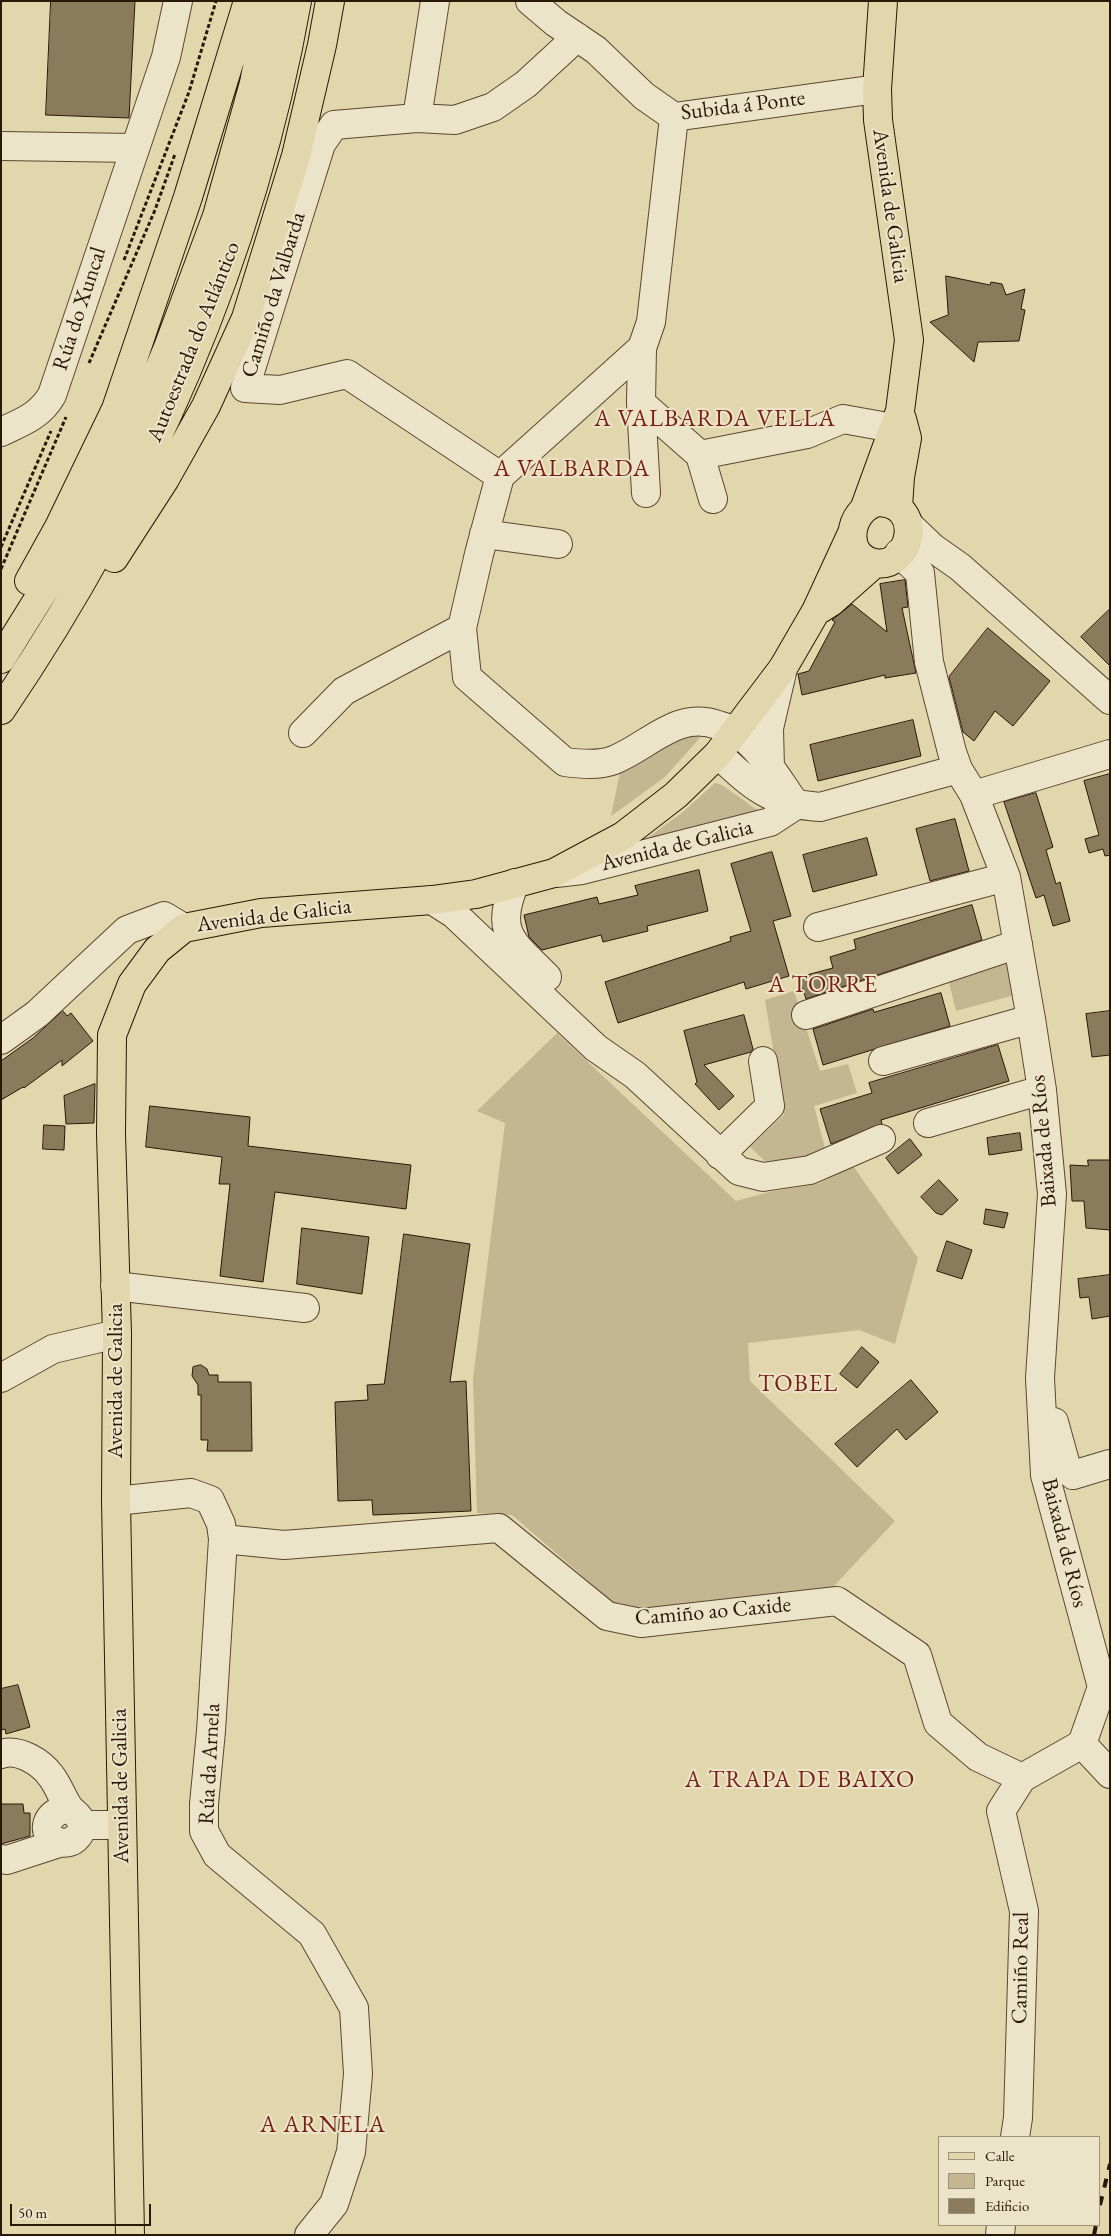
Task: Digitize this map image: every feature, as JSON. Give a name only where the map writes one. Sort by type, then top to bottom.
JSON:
[{"type":"main road","points":[[1,630],[59,527],[116,409],[188,197],[248,1]]},
{"type":"main road","name":"Autoestrada do Atlántico","points":[[1,659],[77,537],[131,437],[169,345],[217,216],[254,82],[270,1]]},
{"type":"main road","name":"Autoestrada do Atlántico","points":[[1,710],[46,643],[115,522],[179,392],[210,314],[243,220],[269,129],[297,1]]},
{"type":"main road","points":[[46,643],[104,574],[164,478],[206,406],[246,318],[296,156],[322,45],[330,1]]},
{"type":"main road","name":"Avenida de Galicia","points":[[130,2235],[116,1500],[117,1334],[111,1134],[112,1034],[132,984],[157,950],[184,928],[261,913],[432,900],[476,894],[554,873],[623,836],[676,795],[718,754],[783,668],[816,611],[852,533],[856,519],[865,507],[897,420],[909,340],[878,120],[877,89],[883,1]]},
{"type":"main road","name":"Avenida de Galicia","points":[[816,611],[831,602],[897,539],[900,477],[907,438],[897,420]]},
{"type":"main road","points":[[852,533],[852,541],[860,553],[897,539],[884,502],[865,507]]},
{"type":"street","name":"Rúa do Xuncal","points":[[1,432],[36,416],[45,407],[52,395],[166,57],[178,1]]},
{"type":"street","points":[[435,1],[416,118],[455,120],[493,107],[526,84],[577,38]]},
{"type":"street","name":"Subida á Ponte","points":[[530,1],[577,38],[596,50],[644,96],[674,116],[877,89]]},
{"type":"street","points":[[646,493],[641,403],[642,348],[651,322],[674,116]]},
{"type":"street","name":"Camiño da Valbarda","points":[[416,118],[334,125],[321,144],[245,388],[280,390],[348,374],[500,476]]},
{"type":"street","points":[[1,146],[135,147]]},
{"type":"street","points":[[642,348],[500,476],[462,628],[467,677],[565,762],[585,765],[613,761],[672,727],[693,720],[710,722],[735,731],[755,749],[796,805]]},
{"type":"street","points":[[641,403],[700,455],[713,499]]},
{"type":"street","points":[[700,455],[807,434],[843,419],[897,420]]},
{"type":"street","points":[[484,534],[558,544]]},
{"type":"street","points":[[897,539],[933,548],[960,567],[1110,700]]},
{"type":"street","name":"Baixada de Ríos","points":[[897,539],[920,573],[929,662],[958,769],[974,795],[1006,877],[1032,1019],[1042,1090],[1052,1194],[1040,1378],[1045,1475],[1102,1687],[1082,1744]]},
{"type":"street","points":[[303,733],[344,691],[462,628]]},
{"type":"street","name":"Avenida de Galicia","points":[[770,769],[768,728],[783,668]]},
{"type":"street","name":"Avenida de Galicia","points":[[718,754],[751,785],[781,800],[796,805],[820,806],[958,769]]},
{"type":"street","points":[[974,795],[1110,754]]},
{"type":"street","name":"Avenida de Galicia","points":[[554,873],[582,870],[770,822],[796,805]]},
{"type":"street","points":[[818,927],[1006,877]]},
{"type":"street","points":[[515,883],[507,902],[505,918],[511,941],[607,1038],[635,1075]]},
{"type":"street","points":[[432,900],[454,914],[596,1048],[635,1075],[738,1171],[763,1177],[810,1170],[881,1139]]},
{"type":"street","points":[[1,1040],[37,1014],[127,930],[164,916],[184,928]]},
{"type":"street","points":[[806,1015],[1018,944]]},
{"type":"street","points":[[882,1061],[1032,1019]]},
{"type":"street","points":[[720,1154],[770,1106],[763,1061]]},
{"type":"street","points":[[928,1123],[1042,1090]]},
{"type":"street","points":[[115,1286],[306,1308]]},
{"type":"street","points":[[1,1378],[53,1349],[117,1334]]},
{"type":"street","points":[[1042,1411],[1052,1418],[1067,1469],[1073,1476],[1110,1464]]},
{"type":"street","name":"Rúa da Arnela","points":[[116,1500],[191,1493],[210,1500],[221,1524],[223,1539],[211,1731],[204,1804],[204,1831],[217,1855],[312,1934],[354,2008],[358,2074],[351,2152],[334,2204],[309,2235]]},
{"type":"street","name":"Camiño ao Caxide","points":[[223,1539],[284,1545],[499,1528],[607,1616],[641,1623],[837,1601],[917,1655],[938,1724],[978,1757],[1022,1778]]},
{"type":"street","points":[[1022,1778],[1082,1744],[1110,1774]]},
{"type":"street","points":[[1,1754],[6,1752],[25,1755],[50,1774],[76,1817]]},
{"type":"street","name":"Camiño Real","points":[[1015,2136],[1018,2118],[1024,1911],[1001,1811],[1022,1778]]},
{"type":"street","points":[[1,1859],[8,1860],[60,1843],[50,1836],[47,1826],[50,1816],[59,1809],[76,1817],[122,1825]]},
{"type":"path","points":[[86,369],[155,210],[177,148]]},
{"type":"path","points":[[1,569],[68,412]]},
{"type":"green space","points":[[705,732],[665,777],[611,816],[621,767],[672,733]]},
{"type":"green space","points":[[715,783],[722,785],[760,812],[642,842],[683,812]]},
{"type":"green space","points":[[1008,957],[1018,994],[956,1011],[947,974]]},
{"type":"green space","points":[[794,991],[820,1071],[848,1064],[857,1093],[814,1106],[826,1152],[805,1158],[765,1161],[750,1147],[784,1115],[765,1000]]},
{"type":"green space","points":[[557,1033],[736,1201],[769,1192],[818,1184],[853,1166],[918,1258],[895,1344],[859,1330],[748,1343],[750,1381],[895,1521],[832,1588],[644,1611],[615,1604],[512,1515],[477,1513],[473,1379],[505,1123],[477,1111]]},
{"type":"building","points":[[51,1],[135,1],[129,118],[46,115]]},
{"type":"building","points":[[946,276],[990,285],[991,282],[1002,284],[1006,295],[1025,289],[1021,309],[1025,310],[1019,341],[978,342],[974,362],[930,322],[948,315]]},
{"type":"building","points":[[905,580],[908,607],[902,608],[916,673],[885,678],[885,675],[802,695],[798,674],[809,671],[835,622],[832,620],[852,604],[887,632],[880,584]]},
{"type":"building","points":[[1110,609],[1110,666],[1081,637]]},
{"type":"building","points":[[988,628],[1050,681],[1013,726],[995,711],[974,741],[963,732],[949,677]]},
{"type":"building","points":[[913,720],[921,756],[818,781],[810,745]]},
{"type":"building","points":[[1110,774],[1110,855],[1105,856],[1103,849],[1089,853],[1085,839],[1099,835],[1084,781]]},
{"type":"building","points":[[1036,793],[1053,847],[1046,850],[1056,884],[1060,882],[1070,921],[1053,926],[1044,895],[1036,898],[1004,802]]},
{"type":"building","points":[[955,819],[969,871],[930,881],[916,829]]},
{"type":"building","points":[[867,838],[877,875],[813,892],[803,855]]},
{"type":"building","points":[[772,852],[791,916],[773,921],[789,976],[746,989],[744,982],[618,1023],[605,982],[731,941],[730,937],[751,931],[731,864]]},
{"type":"building","points":[[699,870],[708,911],[647,926],[648,931],[603,942],[601,935],[542,950],[529,937],[524,915],[597,897],[599,904],[638,895],[635,886]]},
{"type":"building","points":[[972,905],[982,940],[806,999],[799,977],[833,968],[830,957],[856,949],[854,940]]},
{"type":"building","points":[[941,993],[950,1026],[823,1065],[813,1029],[873,1009],[874,1012]]},
{"type":"building","points":[[63,1011],[67,1016],[71,1013],[93,1041],[62,1066],[62,1060],[24,1088],[1,1100],[1,1061],[33,1038]]},
{"type":"building","points":[[1110,1011],[1110,1055],[1092,1057],[1086,1014]]},
{"type":"building","points":[[744,1015],[753,1049],[751,1052],[704,1065],[734,1096],[719,1110],[695,1084],[697,1082],[684,1031]]},
{"type":"building","points":[[998,1045],[1009,1081],[881,1120],[882,1124],[831,1144],[820,1109],[872,1093],[869,1083]]},
{"type":"building","points":[[95,1084],[94,1123],[66,1124],[64,1096]]},
{"type":"building","points":[[150,1106],[250,1117],[248,1146],[411,1165],[406,1209],[275,1192],[263,1282],[220,1276],[230,1184],[219,1184],[222,1157],[146,1147]]},
{"type":"building","points":[[44,1125],[65,1126],[64,1150],[43,1149]]},
{"type":"building","points":[[1020,1133],[1022,1150],[989,1155],[987,1138]]},
{"type":"building","points":[[910,1139],[922,1155],[898,1174],[886,1158]]},
{"type":"building","points":[[1088,1160],[1110,1160],[1110,1230],[1086,1228],[1084,1201],[1072,1201],[1070,1165],[1088,1166]]},
{"type":"building","points":[[939,1180],[958,1200],[942,1215],[936,1213],[921,1197]]},
{"type":"building","points":[[986,1209],[1008,1213],[1004,1228],[984,1224]]},
{"type":"building","points":[[302,1228],[369,1237],[362,1294],[297,1284]]},
{"type":"building","points":[[404,1234],[470,1244],[450,1382],[466,1381],[471,1511],[373,1515],[372,1500],[338,1501],[335,1402],[368,1400],[367,1385],[384,1384]]},
{"type":"building","points":[[947,1241],[972,1250],[962,1279],[937,1271]]},
{"type":"building","points":[[1110,1275],[1110,1316],[1092,1319],[1089,1297],[1080,1298],[1078,1279]]},
{"type":"building","points":[[862,1347],[879,1362],[857,1388],[840,1374]]},
{"type":"building","points":[[201,1365],[207,1369],[209,1375],[218,1375],[218,1382],[251,1382],[252,1451],[207,1451],[208,1440],[201,1440],[201,1395],[198,1395],[198,1385],[192,1376],[193,1367]]},
{"type":"building","points":[[911,1380],[938,1412],[906,1440],[897,1429],[857,1467],[835,1444]]},
{"type":"building","points":[[18,1685],[30,1727],[6,1734],[5,1729],[1,1730],[1,1689]]},
{"type":"building","points":[[1,1804],[23,1804],[24,1813],[30,1813],[30,1836],[1,1844]]},
{"type":"railway","points":[[1101,2201],[1110,2164]]},
{"type":"railway","points":[[1094,2235],[1096,2226]]},
{"type":"district","name":"A VALBARDA VELLA","points":[[715,419]]},
{"type":"district","name":"A VALBARDA","points":[[572,469]]},
{"type":"district","name":"A TORRE","points":[[823,985]]},
{"type":"district","name":"TOBEL","points":[[798,1384]]},
{"type":"district","name":"A TRAPA DE BAIXO","points":[[800,1780]]},
{"type":"district","name":"A ARNELA","points":[[323,2125]]}]
